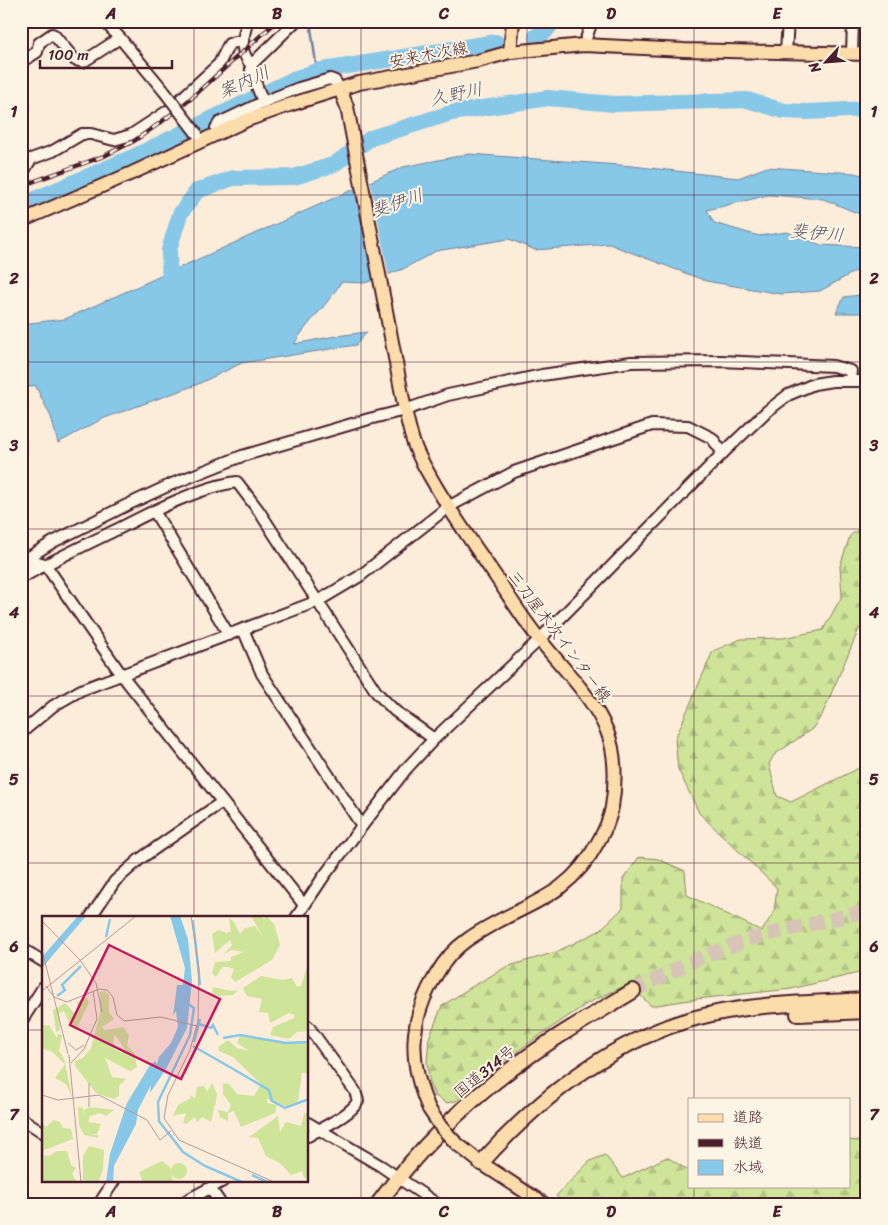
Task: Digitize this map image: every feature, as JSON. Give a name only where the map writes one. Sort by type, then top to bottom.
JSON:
[{"type":"highway","name":"国道314号","points":[[378,1204],[398,1177],[428,1144],[473,1100],[520,1063],[564,1032],[633,991]]},
{"type":"highway","points":[[481,1163],[505,1137],[564,1085],[599,1060],[632,1042],[674,1025],[712,1014],[756,1007],[867,1000]]},
{"type":"highway","points":[[481,1163],[512,1142],[571,1089],[633,1048],[677,1032],[717,1021],[761,1015],[867,1011]]},
{"type":"main road","points":[[510,52],[513,21]]},
{"type":"main road","name":"安来木次線","points":[[21,221],[132,173],[200,137],[219,132],[292,104],[358,83],[478,61],[510,52],[584,45],[684,50],[867,54]]},
{"type":"main road","name":"三刀屋木次インター線","points":[[340,89],[347,107],[414,445],[448,507],[540,640],[576,681],[595,708],[607,732],[614,758],[612,809],[603,833],[592,854],[576,875],[557,891],[465,940],[445,960],[431,982],[414,1028],[416,1068],[421,1090],[429,1109],[441,1126],[456,1143],[481,1163],[544,1204]]},
{"type":"street","points":[[104,21],[164,91],[200,137]]},
{"type":"street","points":[[247,21],[242,42],[247,59],[251,65]]},
{"type":"street","points":[[261,96],[250,71],[251,65],[296,21]]},
{"type":"street","points":[[584,45],[592,21]]},
{"type":"street","points":[[786,52],[788,21]]},
{"type":"street","points":[[852,54],[853,21]]},
{"type":"street","points":[[21,62],[37,52],[39,43],[52,34],[79,62],[84,62],[120,38]]},
{"type":"street","points":[[21,176],[32,159],[53,151],[82,134],[114,140],[131,134],[169,110],[205,77],[219,64],[229,44],[242,42]]},
{"type":"street","points":[[219,132],[216,126],[219,123],[261,96],[326,80],[335,81],[340,89]]},
{"type":"street","points":[[21,562],[53,542],[127,505],[172,484],[242,456],[369,419],[405,405],[467,391],[552,374],[631,362],[721,361],[833,366],[851,370],[850,380]]},
{"type":"street","points":[[297,916],[362,826],[407,768],[434,739],[540,640],[723,453],[766,412],[788,395],[814,384],[850,380],[867,381]]},
{"type":"street","points":[[21,733],[66,697],[121,674],[318,601],[360,576],[448,507],[514,472],[652,425],[688,426],[712,438],[723,453]]},
{"type":"street","points":[[21,578],[45,564],[154,511],[220,484],[237,482],[260,511],[377,693],[395,712],[434,739]]},
{"type":"street","points":[[154,511],[229,635]]},
{"type":"street","points":[[21,569],[38,562],[45,564],[121,674],[304,905]]},
{"type":"street","points":[[243,629],[262,674],[362,826]]},
{"type":"street","points":[[91,916],[115,881],[140,859],[222,802]]},
{"type":"street","points":[[21,948],[42,961]]},
{"type":"street","points":[[21,1022],[42,989]]},
{"type":"street","points":[[309,1027],[355,1091],[357,1098],[355,1106],[309,1135]]},
{"type":"street","points":[[21,1118],[42,1132]]},
{"type":"street","points":[[309,1124],[398,1177],[437,1204]]},
{"type":"street","points":[[99,1204],[113,1182]]},
{"type":"street","points":[[180,1204],[221,1182]]},
{"type":"street","points":[[210,1188],[221,1204]]},
{"type":"green space","points":[[867,522],[867,625],[859,629],[822,715],[812,729],[774,755],[769,764],[777,796],[791,802],[867,764],[867,971],[791,989],[696,999],[651,1006],[629,984],[588,1003],[533,1040],[495,1068],[456,1101],[446,1103],[435,1096],[430,1086],[427,1062],[429,1038],[442,1006],[506,967],[556,952],[599,931],[623,908],[623,879],[639,857],[658,859],[685,871],[687,895],[762,931],[774,912],[777,888],[699,813],[678,769],[675,739],[713,651],[741,639],[783,638],[823,630],[842,596],[840,566],[850,536]]},
{"type":"green space","points":[[850,1140],[867,1142],[867,1204],[564,1204],[556,1196],[590,1161],[605,1155],[623,1178],[667,1157],[688,1170],[688,1188],[850,1188]]},
{"type":"water","name":"斐伊川","points":[[469,154],[632,166],[738,178],[767,167],[854,173],[867,176],[867,217],[823,199],[769,195],[707,210],[714,223],[759,236],[787,232],[821,245],[867,247],[867,285],[856,271],[820,291],[781,294],[706,281],[609,244],[535,250],[509,239],[436,251],[403,269],[365,283],[341,282],[294,344],[367,332],[356,345],[242,363],[196,385],[102,419],[58,443],[51,417],[35,385],[21,390],[21,324],[65,319],[403,167]]},
{"type":"water","points":[[867,294],[867,313],[836,313],[844,297]]},
{"type":"pier","points":[[370,179],[389,277],[375,282],[356,185]]},
{"type":"waterway","points":[[310,21],[317,71]]},
{"type":"waterway","name":"案内川","points":[[536,36],[545,32],[554,21]]},
{"type":"waterway","name":"案内川","points":[[21,205],[137,155],[296,78],[317,71],[496,42]]},
{"type":"waterway","name":"久野川","points":[[170,295],[169,250],[180,214],[197,191],[233,178],[294,177],[333,165],[371,138],[451,113],[548,98],[614,104],[747,100],[784,111],[807,112],[867,109]]},
{"type":"tunnel","points":[[633,991],[699,958],[753,938],[867,911]]},
{"type":"railway","points":[[21,186],[104,156],[134,141],[188,101],[277,21]]}]
